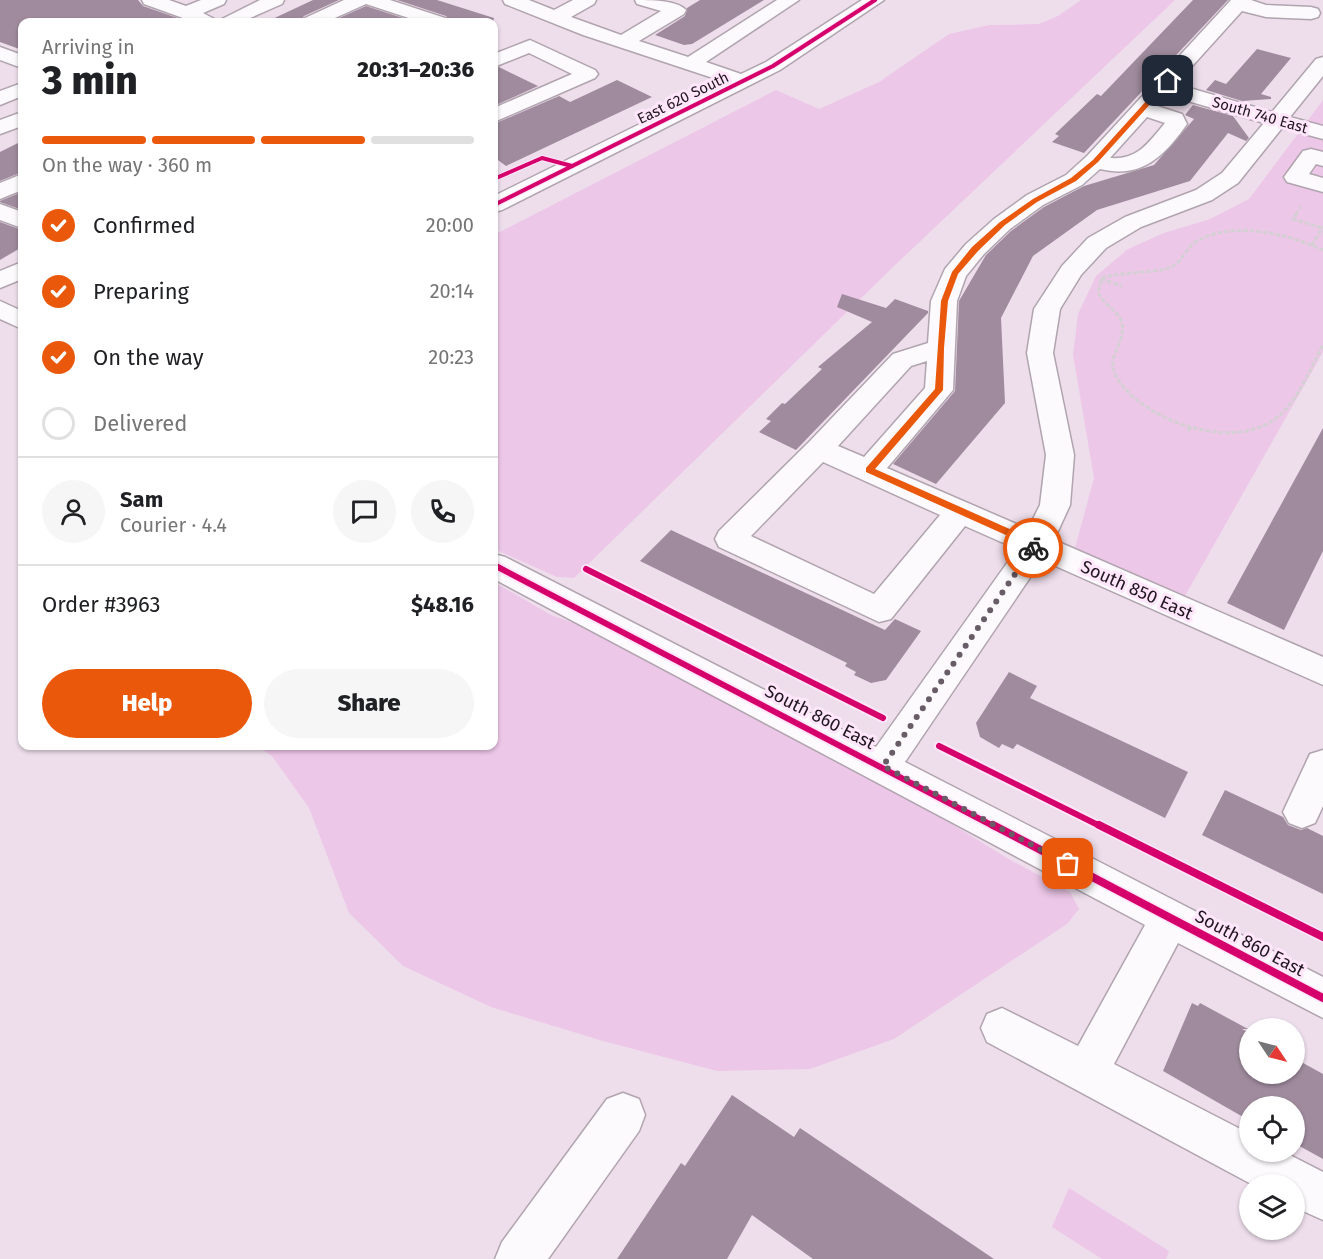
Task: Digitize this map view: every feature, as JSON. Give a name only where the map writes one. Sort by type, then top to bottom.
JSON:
[{"type":"street","points":[[151,0],[198,18]]},
{"type":"street","points":[[187,14],[217,0]]},
{"type":"street","points":[[236,18],[275,0]]},
{"type":"street","points":[[321,18],[359,0]]},
{"type":"street","points":[[372,0],[424,18]]},
{"type":"street","points":[[512,0],[590,31],[743,81]]},
{"type":"street","points":[[554,18],[587,0]]},
{"type":"street","points":[[623,42],[677,10],[643,0],[625,10]]},
{"type":"street","points":[[692,63],[790,0]]},
{"type":"street","name":"East 620 South","points":[[498,203],[743,81],[799,50],[857,1]]},
{"type":"street","points":[[869,470],[939,390],[944,301],[954,274],[961,266],[1002,224],[1035,200],[1074,180],[1095,161],[1240,2],[1266,11],[1311,13]]},
{"type":"street","points":[[590,31],[607,21]]},
{"type":"street","points":[[498,59],[530,46],[588,74],[498,114]]},
{"type":"street","points":[[0,53],[18,61]]},
{"type":"street","points":[[883,766],[1036,545],[1055,505],[1060,455],[1040,353],[1047,309],[1071,271],[1097,243],[1133,222],[1204,195],[1230,178],[1323,63]]},
{"type":"street","points":[[0,75],[18,65]]},
{"type":"street","name":"South 740 East","points":[[1163,87],[1323,133]]},
{"type":"street","points":[[0,99],[18,91]]},
{"type":"street","points":[[1095,161],[1109,165],[1126,165],[1143,160],[1176,124],[1174,119],[1166,115],[1143,108]]},
{"type":"street","points":[[0,128],[18,120]]},
{"type":"street","points":[[1323,159],[1311,156],[1295,177],[1323,185]]},
{"type":"street","points":[[0,192],[18,183]]},
{"type":"street","points":[[0,211],[18,219]]},
{"type":"street","points":[[0,281],[18,271]]},
{"type":"street","points":[[0,309],[18,319]]},
{"type":"street","points":[[940,348],[902,360],[819,449],[730,539],[879,610],[960,511]]},
{"type":"street","name":"South 850 East","points":[[819,449],[1323,672]]},
{"type":"street","name":"South 860 East","points":[[498,567],[883,766],[1323,998]]},
{"type":"street","points":[[1302,812],[1323,765]]},
{"type":"street","points":[[1086,1073],[1170,918]]},
{"type":"street","points":[[1002,1028],[1323,1197]]},
{"type":"street","points":[[519,1259],[623,1115]]},
{"type":"path","points":[[1301,206],[1293,219],[1323,227],[1312,245]]},
{"type":"path","points":[[1323,250],[1264,233],[1239,231],[1196,241],[1172,267],[1149,271],[1126,270],[1101,279],[1097,288],[1100,297],[1122,322],[1123,331],[1113,359],[1113,371],[1128,391],[1147,407],[1214,433],[1241,432],[1279,417],[1289,406],[1323,345]]},
{"type":"path","points":[[1101,279],[1122,286]]},
{"type":"path","points":[[1188,431],[1191,426]]},
{"type":"shaded area","points":[[1081,0],[1175,0],[891,269],[574,578],[557,577],[498,551],[498,233],[776,90],[819,109],[879,82],[949,34],[989,25],[1039,24],[1058,16]]},
{"type":"shaded area","points":[[1323,100],[1323,352],[1185,596],[1075,548],[1094,478],[1073,355],[1078,314],[1096,276],[1128,249],[1164,233],[1210,219],[1249,199]]},
{"type":"shaded area","points":[[498,584],[551,615],[594,630],[755,719],[835,758],[916,802],[1007,858],[1070,892],[1079,909],[1067,924],[894,1039],[810,1069],[717,1071],[603,1041],[491,1007],[403,966],[349,913],[309,808],[272,756],[263,750],[498,750]]},
{"type":"shaded area","points":[[1069,1188],[1169,1251],[1166,1259],[1102,1259],[1052,1227]]},
{"type":"building","points":[[0,0],[138,0],[143,6],[178,18],[18,18],[18,49],[0,42]]},
{"type":"building","points":[[313,0],[339,0],[303,18],[275,18]]},
{"type":"building","points":[[397,0],[437,0],[494,18],[447,18]]},
{"type":"building","points":[[700,0],[764,0],[692,44],[684,45],[655,35],[685,16],[687,8]]},
{"type":"building","points":[[1193,0],[1228,0],[1084,153],[1052,142],[1059,136],[1055,134],[1097,94],[1101,96]]},
{"type":"building","points":[[366,6],[403,18],[339,18]]},
{"type":"building","points":[[1257,49],[1291,58],[1261,94],[1271,99],[1242,101],[1206,90],[1215,80],[1226,84]]},
{"type":"building","points":[[499,67],[538,86],[498,104]]},
{"type":"building","points":[[617,80],[652,97],[506,166],[498,160],[498,122],[559,96],[570,102]]},
{"type":"building","points":[[1193,105],[1233,116],[1249,138],[1246,141],[1228,133],[1190,181],[1097,210],[1033,256],[1001,318],[1005,403],[936,484],[893,464],[955,391],[959,301],[986,255],[1011,231],[1044,207],[1084,186],[1154,165],[1194,119],[1185,115]]},
{"type":"building","points":[[18,143],[18,174],[0,181],[0,152]]},
{"type":"building","points":[[18,194],[18,209],[0,202]]},
{"type":"building","points":[[0,222],[18,229],[18,249],[0,260]]},
{"type":"building","points":[[842,294],[886,308],[895,299],[928,311],[928,313],[796,450],[759,432],[771,421],[766,419],[782,403],[785,404],[822,369],[818,367],[872,322],[837,307]]},
{"type":"building","points":[[1323,428],[1323,551],[1284,630],[1227,603]]},
{"type":"building","points":[[671,530],[885,630],[895,619],[921,631],[886,680],[871,683],[854,675],[856,672],[845,666],[847,663],[640,561]]},
{"type":"building","points":[[1009,672],[1037,686],[1030,698],[1188,772],[1165,818],[1017,744],[1013,749],[1002,744],[999,748],[980,737],[976,723]]},
{"type":"building","points":[[1225,790],[1283,817],[1288,825],[1301,830],[1307,828],[1323,836],[1323,894],[1202,835]]},
{"type":"building","points":[[1192,1003],[1198,1006],[1200,1003],[1239,1024],[1239,1084],[1305,1084],[1305,1064],[1323,1074],[1323,1159],[1305,1149],[1305,1096],[1239,1096],[1239,1115],[1163,1071]]},
{"type":"building","points":[[732,1095],[794,1137],[800,1128],[994,1259],[813,1259],[752,1215],[727,1259],[617,1259],[681,1163],[685,1166]]},
{"type":"cycle path","points":[[498,203],[773,66],[875,0]]},
{"type":"cycle path","points":[[498,177],[542,158],[572,166]]},
{"type":"cycle path","points":[[498,567],[1323,998]]},
{"type":"cycle path","points":[[586,569],[883,718]]},
{"type":"cycle path","points":[[939,746],[1323,937]]},
{"type":"way so far","points":[[1033,548],[883,766],[1068,864]]},
{"type":"route","points":[[1033,548],[1036,545],[869,470],[939,390],[944,301],[954,274],[975,249],[1002,224],[1035,200],[1074,180],[1095,161],[1168,81]]}]
